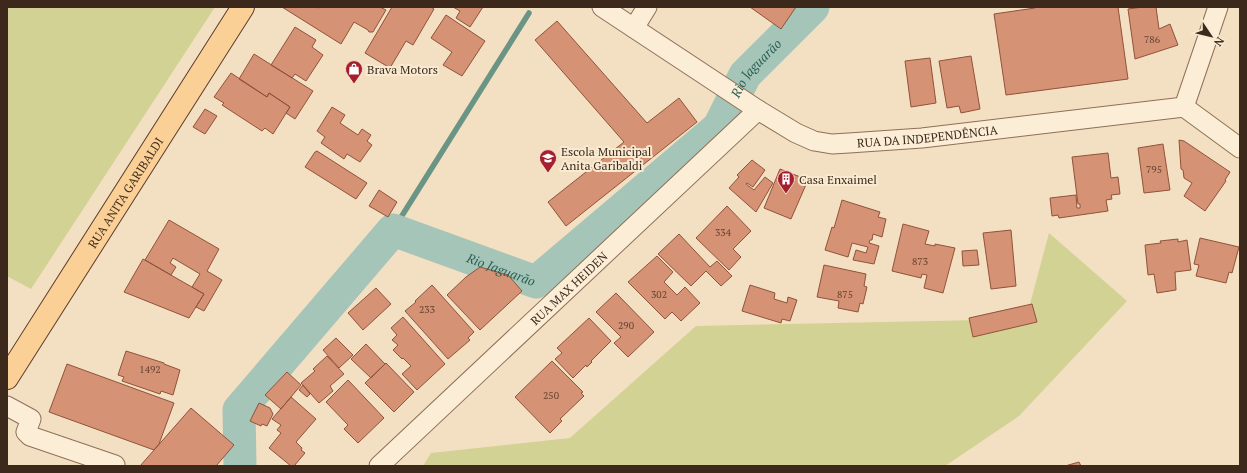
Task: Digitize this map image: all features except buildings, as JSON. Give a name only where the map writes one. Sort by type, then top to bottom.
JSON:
[{"type":"main road","name":"RUA ANITA GARIBALDI","points":[[7,378],[243,7]]},
{"type":"street","name":"RUA DA INDEPENDÊNCIA","points":[[602,7],[758,110],[796,133],[814,141],[832,144],[922,138],[1184,107]]},
{"type":"street","points":[[634,28],[647,7]]},
{"type":"street","points":[[1218,7],[1184,107],[1240,148]]},
{"type":"street","name":"RUA MAX HEIDEN","points":[[379,466],[758,110]]},
{"type":"street","points":[[7,406],[31,419],[26,432],[30,436],[116,465]]},
{"type":"green space","points":[[7,7],[215,7],[31,289],[7,276]]},
{"type":"green space","points":[[1049,233],[1127,301],[1019,416],[945,466],[423,466],[431,453],[570,438],[696,326],[1026,319]]},
{"type":"waterway","name":"Rio Jaguarão","points":[[240,466],[239,410],[393,230],[536,282],[719,127],[745,75],[813,7]]},
{"type":"waterway","points":[[393,230],[529,13]]},
{"type":"place","name":"Brava Motors","points":[[354,84]]},
{"type":"place","name":"Escola Municipal Anita Garibaldi","points":[[548,173]]},
{"type":"place","name":"Casa Enxaimel","points":[[786,194]]}]
